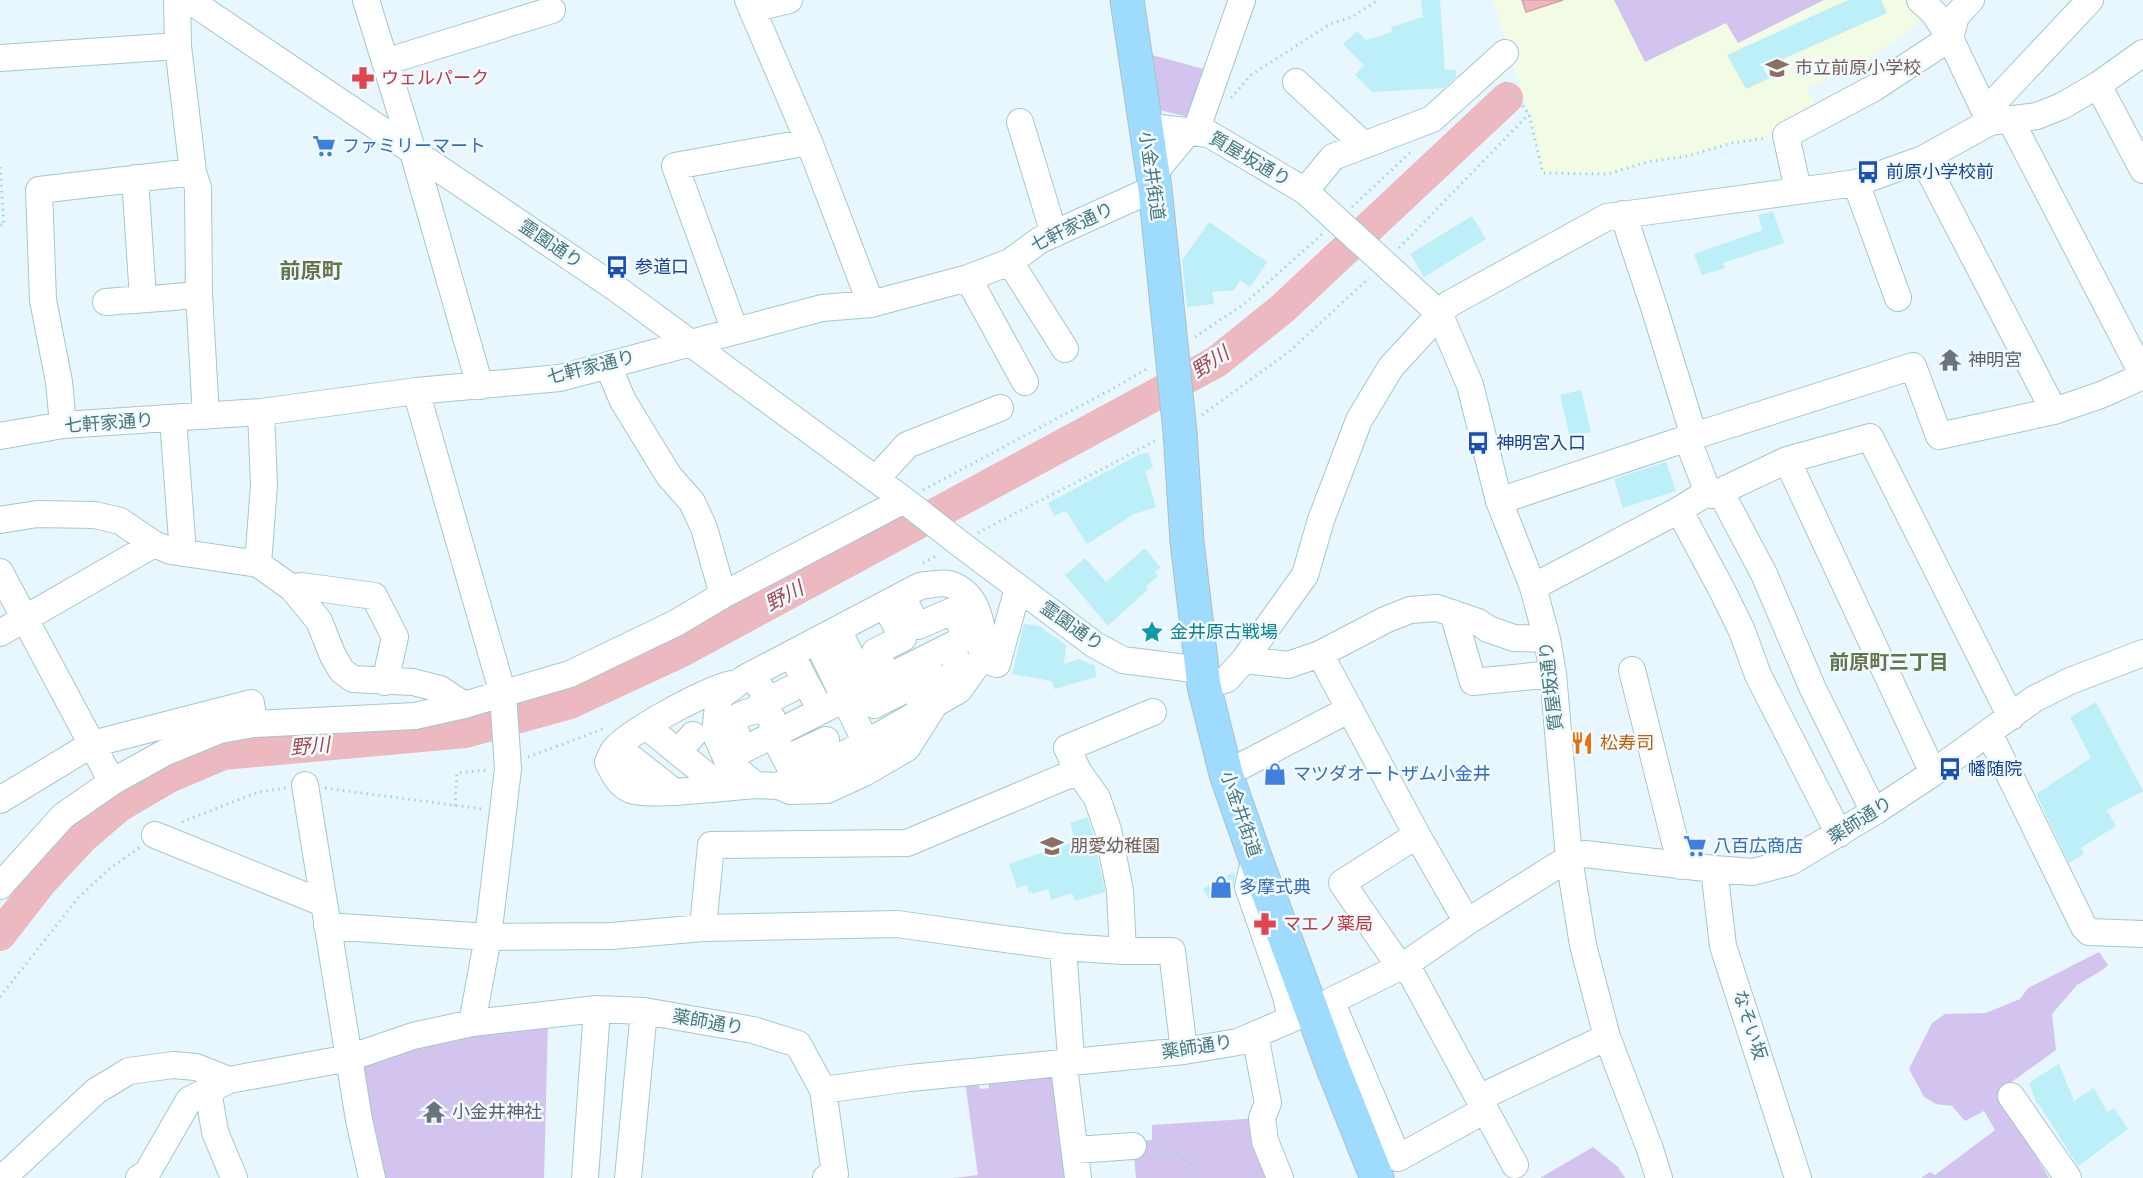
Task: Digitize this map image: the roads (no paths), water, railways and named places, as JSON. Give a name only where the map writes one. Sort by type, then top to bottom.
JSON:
[{"type":"main road","name":"小金井街道","points":[[1127,0],[1153,178],[1171,352],[1191,423],[1186,542],[1202,678],[1226,774],[1333,1068],[1388,1168]]},
{"type":"street","points":[[177,0],[178,46],[193,172],[198,188],[199,294],[206,416]]},
{"type":"street","name":"霊園通り","points":[[189,0],[617,290],[876,479],[1095,645],[1123,660],[1202,678]]},
{"type":"street","points":[[366,0],[413,152],[480,386]]},
{"type":"street","points":[[789,0],[750,5],[809,142],[871,304]]},
{"type":"street","points":[[1198,132],[1242,0]]},
{"type":"street","points":[[1500,501],[1913,366],[1939,436],[2054,411],[2101,395],[2143,376],[2000,120],[1934,12],[1920,0]]},
{"type":"street","points":[[1798,190],[1786,135],[1874,88],[1950,38],[1956,16],[1971,0]]},
{"type":"street","points":[[2000,120],[1998,98],[2090,0]]},
{"type":"street","points":[[385,62],[554,13]]},
{"type":"street","points":[[0,58],[178,46]]},
{"type":"street","points":[[1305,191],[1333,157],[1432,118],[1505,53]]},
{"type":"street","points":[[1202,678],[1227,679],[1244,660],[1305,575],[1321,520],[1359,420],[1391,367],[1449,304],[1607,217],[1856,183],[1923,159],[2000,120],[2037,116],[2062,106],[2098,86],[2143,53]]},
{"type":"street","points":[[1296,82],[1364,145]]},
{"type":"street","points":[[2098,86],[2140,157]]},
{"type":"street","points":[[1020,122],[1054,234]]},
{"type":"street","name":"質屋坂通り","points":[[1146,130],[1160,128],[1198,132],[1305,191],[1439,313],[1470,385],[1500,501],[1533,587],[1547,639],[1553,674],[1569,858],[1582,945],[1607,1037],[1659,1178]]},
{"type":"street","name":"七軒家通り","points":[[0,436],[63,425],[261,412],[416,392],[560,378],[822,308],[871,304],[968,278],[1010,262],[1028,247],[1153,178],[1159,167],[1198,132]]},
{"type":"street","points":[[735,331],[675,166],[809,142]]},
{"type":"street","points":[[1923,159],[2054,411]]},
{"type":"street","points":[[63,425],[59,381],[43,300],[39,190],[193,172]]},
{"type":"street","points":[[135,178],[143,298]]},
{"type":"street","points":[[1856,183],[1898,298]]},
{"type":"street","points":[[1623,214],[1654,306],[1704,482],[1764,574],[1813,689],[1874,812]]},
{"type":"street","points":[[1010,262],[1065,350]]},
{"type":"street","points":[[968,278],[1025,382]]},
{"type":"street","points":[[106,302],[143,298],[168,299],[199,294]]},
{"type":"street","points":[[608,366],[623,402],[669,476],[692,502],[704,528],[723,595]]},
{"type":"street","points":[[416,392],[503,694],[508,766],[488,937],[472,1023]]},
{"type":"street","points":[[876,479],[907,445],[1000,408]]},
{"type":"street","points":[[258,564],[264,485],[261,412]]},
{"type":"street","points":[[173,418],[183,553]]},
{"type":"street","points":[[1533,587],[1713,493],[1787,460],[1870,437],[2011,717]]},
{"type":"street","points":[[1787,460],[1933,773]]},
{"type":"street","points":[[3,876],[63,816],[112,782],[166,752],[220,730],[254,724],[415,716],[464,705],[570,674],[676,623],[723,595],[904,500]]},
{"type":"street","points":[[1679,510],[1722,590],[1742,631],[1758,675],[1839,834]]},
{"type":"street","points":[[0,519],[37,514],[95,516],[120,521],[154,544],[183,553],[258,564],[292,588],[319,621],[333,656],[342,671],[353,679],[413,682],[440,689],[464,705]]},
{"type":"street","points":[[0,633],[154,544]]},
{"type":"street","points":[[0,572],[112,782]]},
{"type":"street","points":[[745,679],[717,687],[692,700],[640,731],[613,751],[608,762],[615,778],[631,791],[697,789],[785,781],[831,749],[867,743],[929,707],[959,690],[980,617],[966,592],[947,583],[920,586],[745,679],[719,697],[715,733],[749,747],[785,781],[790,790],[827,790],[866,772],[907,748],[929,707]]},
{"type":"street","points":[[292,588],[302,586],[374,596],[395,637],[385,682]]},
{"type":"street","points":[[887,604],[918,626],[952,611],[971,643],[997,664],[1018,588]]},
{"type":"street","points":[[867,743],[873,679],[859,647],[886,633],[887,604]]},
{"type":"street","points":[[1244,660],[1288,665],[1320,654],[1385,620],[1410,610],[1437,608],[1478,622],[1488,629],[1514,638],[1547,639]]},
{"type":"street","points":[[1453,613],[1473,682],[1553,674]]},
{"type":"street","points":[[827,635],[873,679]]},
{"type":"street","points":[[827,635],[873,679]]},
{"type":"street","points":[[785,781],[728,762],[749,747],[809,717],[873,679],[971,643]]},
{"type":"street","points":[[1320,654],[1417,835],[1467,922]]},
{"type":"street","points":[[784,658],[798,686],[809,717],[831,749]]},
{"type":"street","name":"薬師通り","points":[[1388,1168],[1331,1001],[1403,965],[1569,858],[1585,854],[1753,872],[1790,862],[1839,834],[1933,773],[2034,699],[2070,681],[2141,659]]},
{"type":"street","points":[[1632,670],[1681,866]]},
{"type":"street","points":[[0,800],[92,744],[251,703],[254,724]]},
{"type":"street","points":[[1226,774],[1350,710]]},
{"type":"street","points":[[1123,951],[1120,891],[1108,830],[1096,798],[1078,771],[1067,748],[1153,712]]},
{"type":"street","points":[[640,731],[685,743],[697,789]]},
{"type":"street","points":[[640,731],[697,789]]},
{"type":"street","points":[[1989,733],[2084,927],[2089,932],[2143,934]]},
{"type":"street","points":[[886,781],[909,755],[907,748]]},
{"type":"street","points":[[703,928],[711,845],[907,843],[1078,771]]},
{"type":"street","points":[[305,785],[359,1120],[372,1178]]},
{"type":"street","points":[[155,835],[325,914],[488,937],[611,936],[703,928],[897,924],[1063,947],[1172,951],[1184,1051]]},
{"type":"street","points":[[1417,835],[1342,883],[1403,965],[1515,1165]]},
{"type":"street","name":"薬師通り","points":[[139,1178],[147,1173],[189,1100],[218,1085],[349,1058],[413,1036],[472,1023],[597,1009],[644,1011],[753,1030],[798,1044],[823,1090],[921,1077],[1184,1051],[1238,1042],[1293,1018],[1248,887],[1255,856]]},
{"type":"street","name":"なそい坂","points":[[1714,869],[1723,946],[1798,1178]]},
{"type":"street","points":[[1063,947],[1071,1058],[1065,1075],[1078,1178]]},
{"type":"street","points":[[585,1178],[597,1009]]},
{"type":"street","points":[[628,1178],[644,1011]]},
{"type":"street","points":[[1255,1035],[1268,1103],[1262,1118],[1264,1141],[1280,1178]]},
{"type":"street","points":[[1388,1168],[1482,1104],[1607,1037]]},
{"type":"street","points":[[7,1171],[96,1091],[129,1071],[172,1065],[196,1067],[218,1085],[215,1132],[234,1178]]},
{"type":"street","points":[[823,1090],[835,1174],[826,1178]]},
{"type":"street","points":[[2011,1096],[2068,1178]]},
{"type":"street","points":[[1076,1150],[1133,1146]]},
{"type":"waterway","name":"野川","points":[[0,935],[42,881],[83,837],[118,807],[169,777],[223,754],[465,732],[570,703],[680,652],[1216,362],[1282,309],[1507,98]]},
{"type":"place","name":"市立前原小学校","points":[[1777,68]]},
{"type":"place","name":"ウェルパーク","points":[[363,78]]},
{"type":"place","name":"ファミリーマート","points":[[324,146]]},
{"type":"place","name":"前原小学校前","points":[[1868,172]]},
{"type":"place","name":"参道口","points":[[617,267]]},
{"type":"place","name":"神明宮","points":[[1950,360]]},
{"type":"place","name":"神明宮入口","points":[[1478,443]]},
{"type":"place","name":"金井原古戦場","points":[[1152,632]]},
{"type":"place","name":"松寿司","points":[[1582,743]]},
{"type":"place","name":"幡随院","points":[[1950,769]]},
{"type":"place","name":"マツダオートザム小金井","points":[[1275,774]]},
{"type":"place","name":"朋愛幼稚園","points":[[1052,846]]},
{"type":"place","name":"八百広商店","points":[[1695,846]]},
{"type":"place","name":"多摩式典","points":[[1221,887]]},
{"type":"place","name":"マエノ薬局","points":[[1265,924]]},
{"type":"place","name":"小金井神社","points":[[434,1112]]},
{"type":"district","name":"前原町","points":[[311,271]]},
{"type":"district","name":"前原町三丁目","points":[[1889,662]]}]
